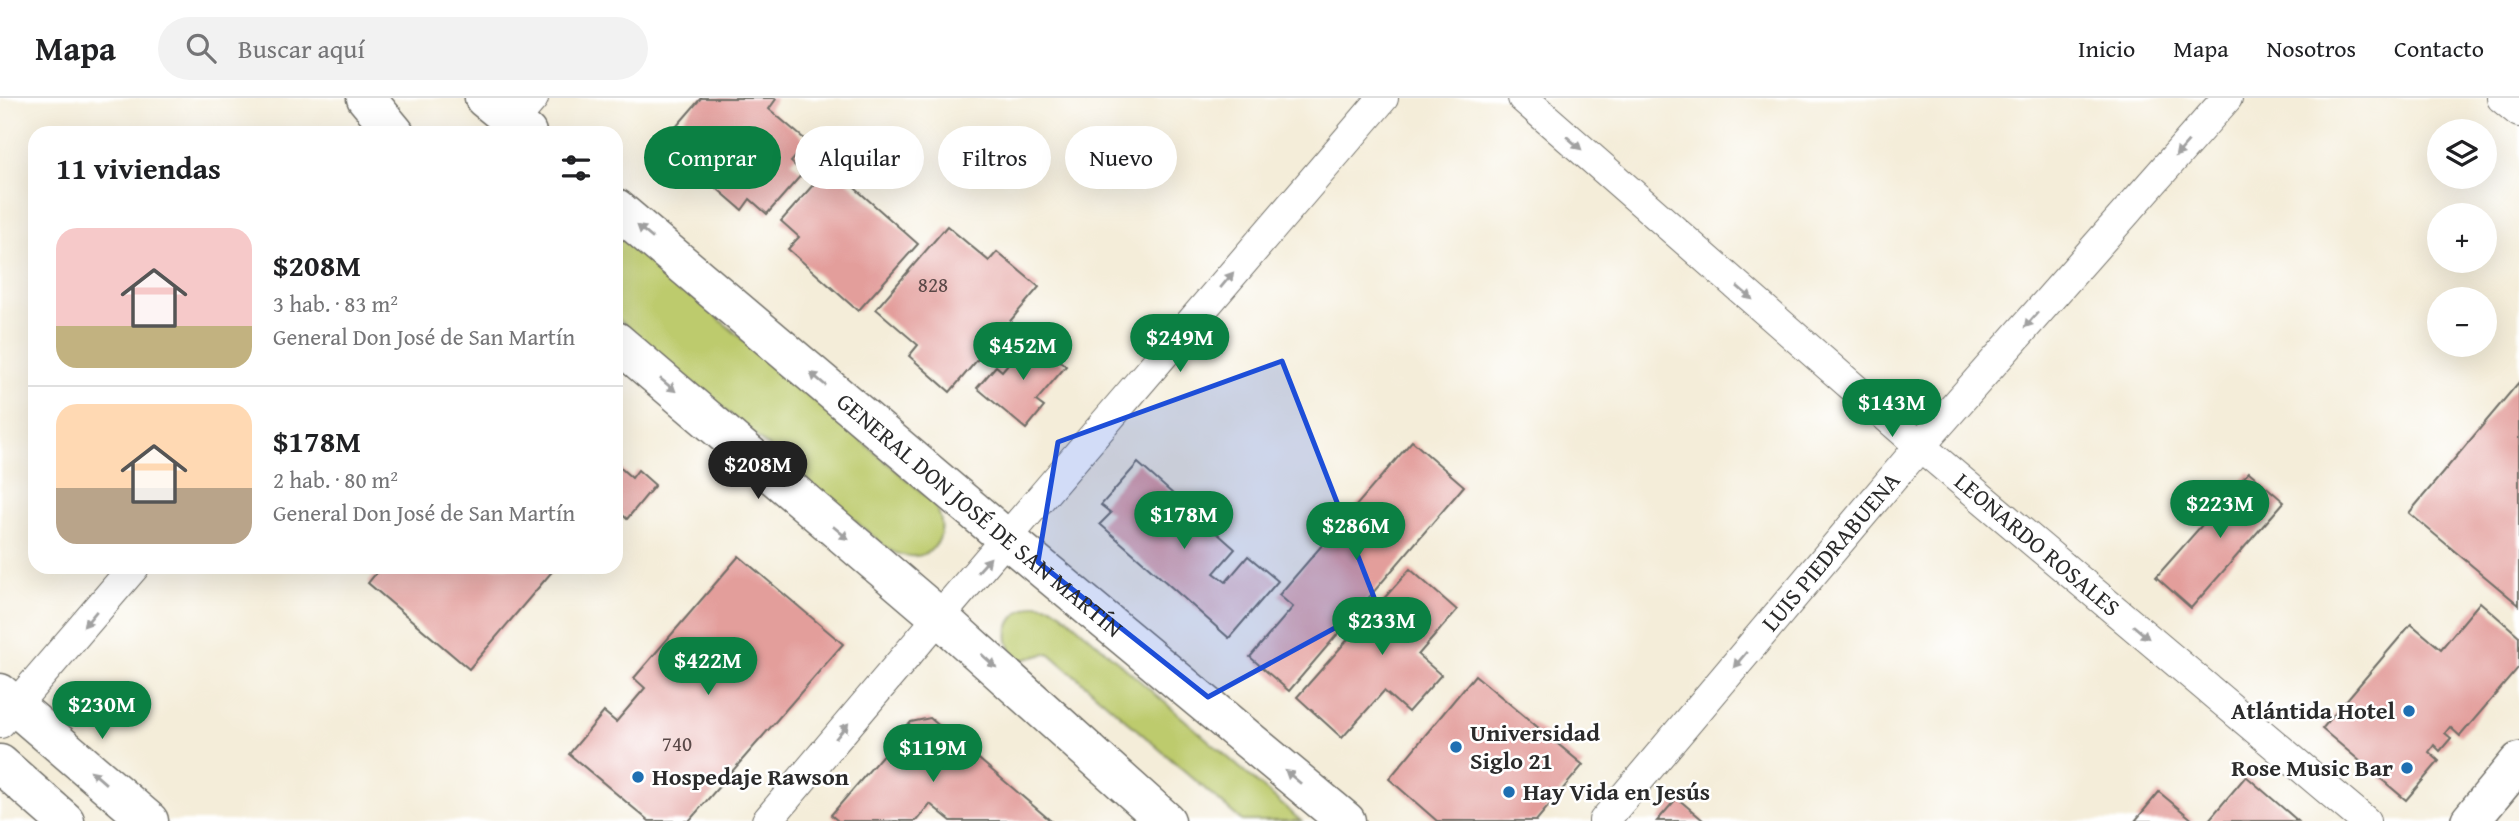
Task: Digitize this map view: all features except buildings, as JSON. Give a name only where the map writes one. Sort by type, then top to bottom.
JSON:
[{"type":"main road","points":[[366,98],[389,126]]},
{"type":"main road","name":"GENERAL DON JOSÉ DE SAN MARTÍN","points":[[623,214],[1346,821]]},
{"type":"main road","points":[[623,347],[938,616],[1166,821]]},
{"type":"main road","points":[[5,708],[149,821]]},
{"type":"main road","points":[[2470,821],[2519,762]]},
{"type":"main road","points":[[0,764],[65,821]]},
{"type":"street","points":[[767,821],[938,616],[1007,539],[1383,98]]},
{"type":"street","name":"LEONARDO ROSALES","points":[[1523,98],[1920,446],[2365,821]]},
{"type":"street","name":"LUIS PIEDRABUENA","points":[[1604,821],[1920,446],[2227,98]]},
{"type":"street","points":[[2502,98],[2519,112]]},
{"type":"street","points":[[5,708],[128,574]]},
{"type":"highlighted area","points":[[1282,361],[1377,605],[1208,697],[1038,562],[1058,442]]},
{"type":"green space","points":[[623,237],[932,501],[939,514],[941,527],[940,538],[934,547],[915,556],[902,555],[888,549],[623,323]]},
{"type":"green space","points":[[1038,604],[1051,606],[1062,613],[1301,821],[1242,821],[1049,653],[1017,661],[1008,642],[1009,626],[1019,613]]},
{"type":"place","name":"Atlántida Hotel","points":[[2409,711]]},
{"type":"place","name":"Universidad Siglo 21","points":[[1456,747]]},
{"type":"place","name":"Rose Music Bar","points":[[2407,768]]},
{"type":"place","name":"Hospedaje Rawson","points":[[638,777]]},
{"type":"place","name":"Hay Vida en Jesús","points":[[1509,792]]}]
